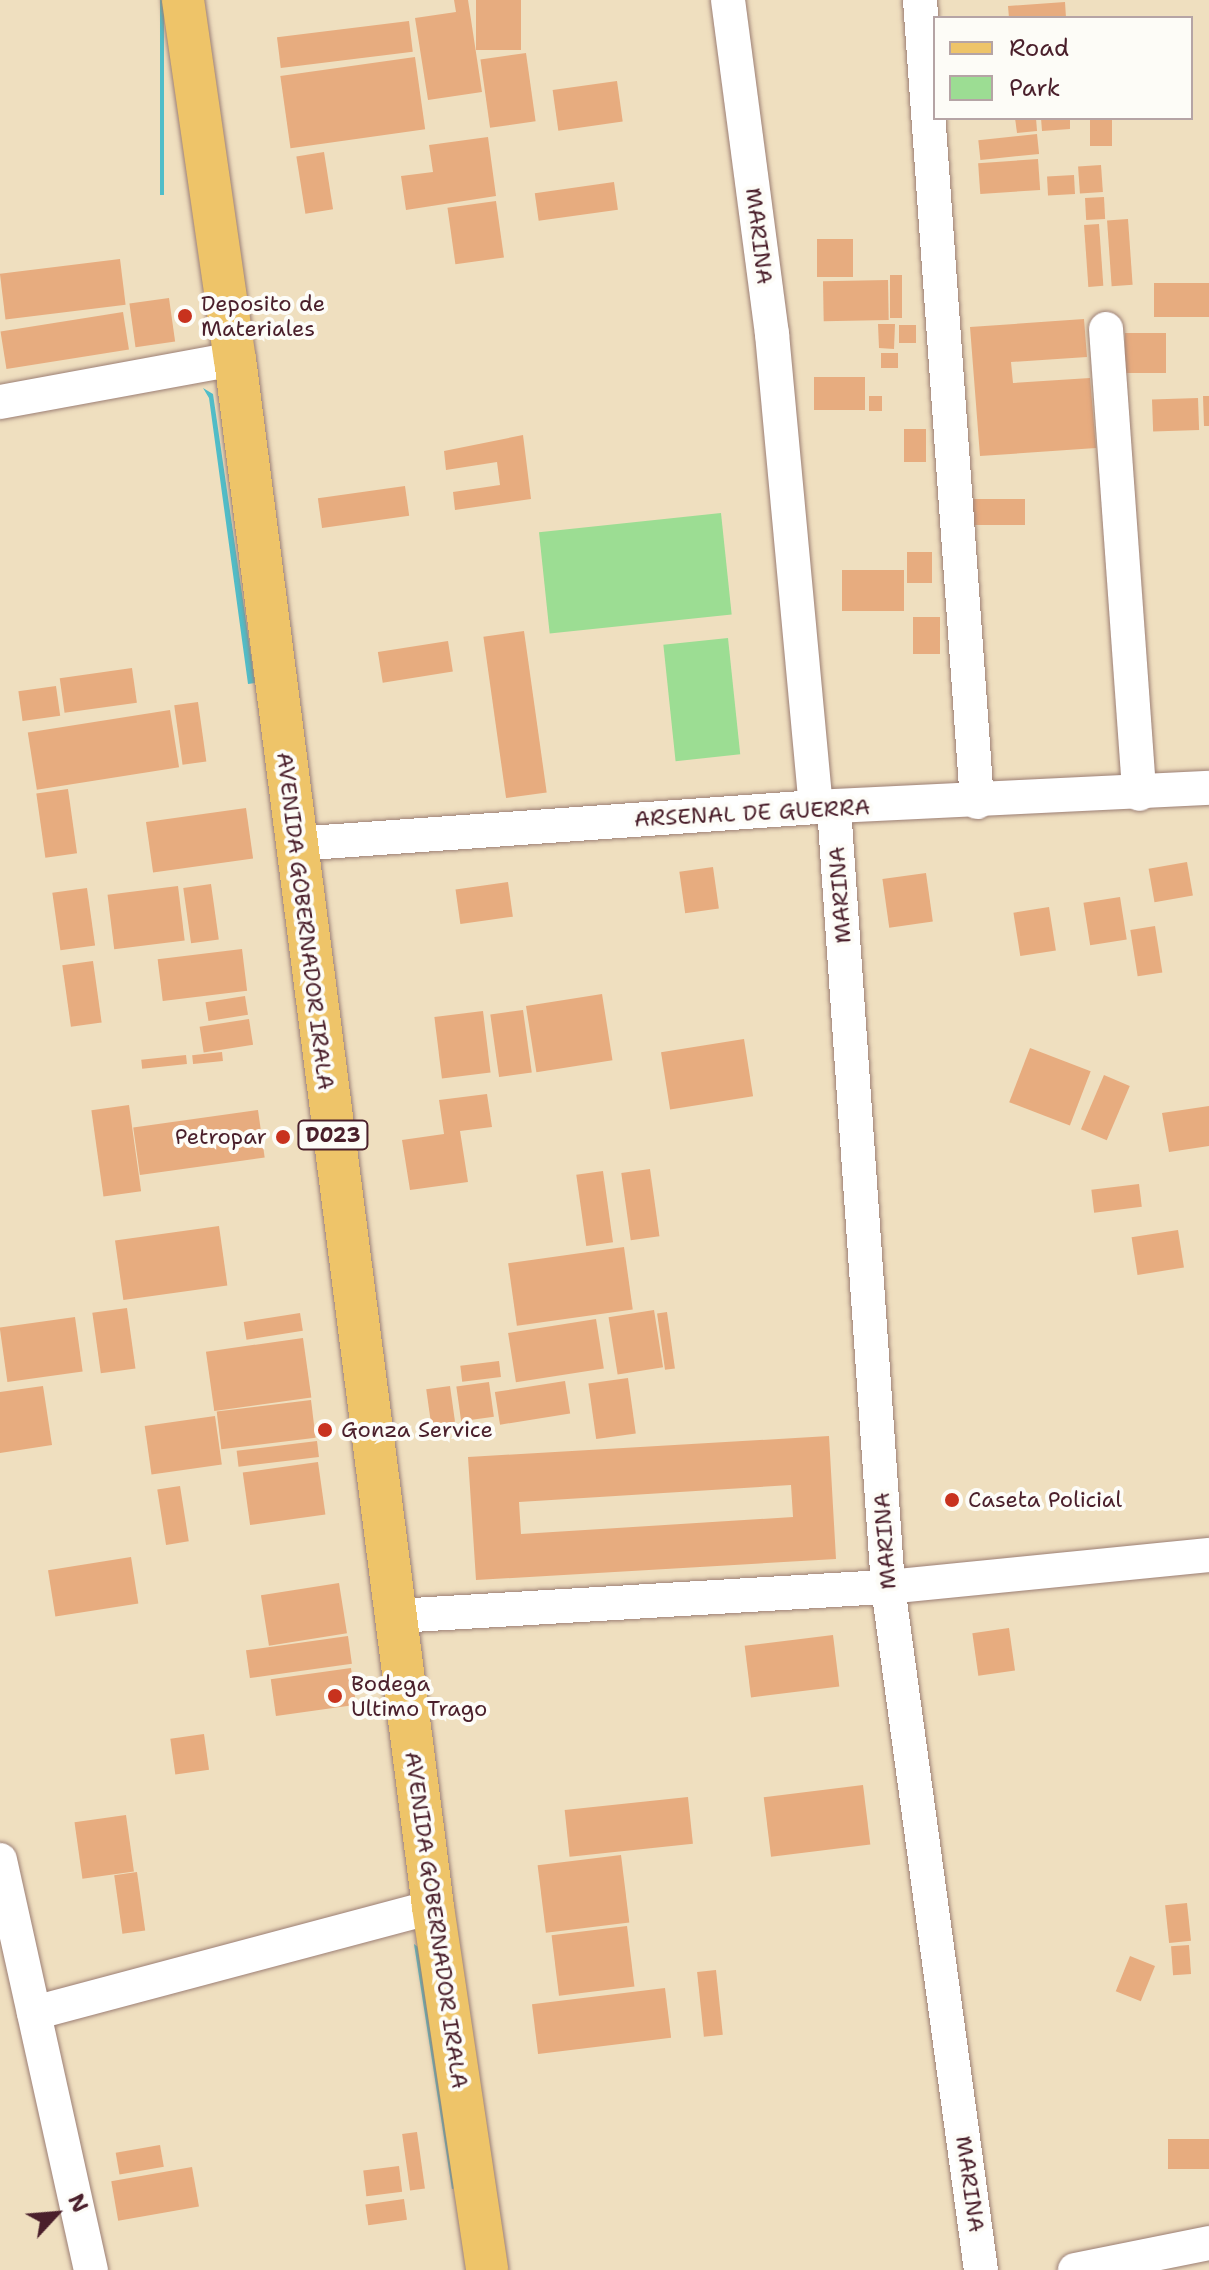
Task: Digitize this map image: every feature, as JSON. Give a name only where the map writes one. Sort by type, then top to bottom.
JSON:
[{"type":"main road","name":"AVENIDA GOBERNADOR IRALA","points":[[183,0],[235,359],[433,1907],[487,2270]]},
{"type":"street","name":"MARINA","points":[[728,0],[772,334],[825,808],[888,1587],[981,2270]]},
{"type":"street","points":[[920,0],[977,802]]},
{"type":"street","points":[[1106,329],[1139,794]]},
{"type":"street","points":[[0,402],[235,359]]},
{"type":"street","name":"ARSENAL DE GUERRA","points":[[295,844],[825,808],[1209,788]]},
{"type":"street","points":[[396,1616],[888,1587],[1209,1555]]},
{"type":"street","points":[[0,1860],[91,2270]]},
{"type":"street","points":[[34,2013],[433,1907]]},
{"type":"street","points":[[1075,2270],[1209,2243]]},
{"type":"green space","points":[[721,513],[732,614],[550,634],[539,532]]},
{"type":"green space","points":[[728,638],[740,754],[676,761],[663,645]]},
{"type":"water","points":[[160,0],[164,0],[164,195],[160,195]]},
{"type":"water","points":[[203,388],[213,394],[255,683],[248,684],[209,398]]},
{"type":"water","points":[[414,1944],[421,1949],[456,2188],[452,2189]]},
{"type":"building","points":[[454,0],[468,0],[482,92],[428,100],[415,18],[456,12]]},
{"type":"building","points":[[476,0],[521,0],[521,50],[476,50]]},
{"type":"building","points":[[1065,2],[1066,16],[1009,16],[1008,6]]},
{"type":"building","points":[[409,21],[413,52],[281,68],[277,37]]},
{"type":"building","points":[[526,53],[536,121],[490,128],[480,59]]},
{"type":"building","points":[[415,57],[425,129],[290,148],[280,76]]},
{"type":"building","points":[[617,81],[623,122],[558,131],[553,90]]},
{"type":"building","points":[[1015,120],[1036,120],[1037,131],[1017,133]]},
{"type":"building","points":[[1041,120],[1070,120],[1070,129],[1042,131]]},
{"type":"building","points":[[1090,120],[1112,120],[1112,146],[1090,146]]},
{"type":"building","points":[[1037,134],[1039,154],[980,160],[978,140]]},
{"type":"building","points":[[488,137],[496,196],[406,210],[401,176],[433,172],[429,145]]},
{"type":"building","points":[[324,152],[333,209],[305,214],[296,156]]},
{"type":"building","points":[[1038,159],[1040,190],[980,194],[978,163]]},
{"type":"building","points":[[1101,165],[1103,192],[1080,194],[1078,167]]},
{"type":"building","points":[[1074,175],[1075,194],[1048,195],[1047,176]]},
{"type":"building","points":[[614,182],[618,210],[539,221],[535,193]]},
{"type":"building","points":[[1104,197],[1105,219],[1086,220],[1085,198]]},
{"type":"building","points":[[496,201],[504,257],[455,264],[447,208]]},
{"type":"building","points":[[1128,219],[1133,285],[1112,286],[1107,220]]},
{"type":"building","points":[[1099,224],[1103,286],[1088,287],[1084,225]]},
{"type":"building","points":[[817,239],[853,239],[853,277],[817,277]]},
{"type":"building","points":[[120,259],[126,305],[6,319],[0,274]]},
{"type":"building","points":[[890,275],[902,275],[902,318],[890,318]]},
{"type":"building","points":[[888,280],[889,320],[824,321],[823,281]]},
{"type":"building","points":[[1154,283],[1209,283],[1209,317],[1154,317]]},
{"type":"building","points":[[169,298],[175,342],[136,347],[129,304]]},
{"type":"building","points":[[123,312],[129,350],[6,369],[1,331]]},
{"type":"building","points":[[1084,319],[1087,357],[1011,362],[1013,383],[1090,378],[1096,448],[980,456],[970,327]]},
{"type":"building","points":[[878,324],[895,324],[894,349],[879,348]]},
{"type":"building","points":[[899,325],[916,325],[916,343],[899,343]]},
{"type":"building","points":[[1125,333],[1166,333],[1166,373],[1125,373]]},
{"type":"building","points":[[881,353],[898,353],[898,368],[881,368]]},
{"type":"building","points":[[814,377],[865,377],[865,410],[814,410]]},
{"type":"building","points":[[869,396],[882,396],[882,411],[869,411]]},
{"type":"building","points":[[1203,396],[1209,396],[1209,426],[1204,426]]},
{"type":"building","points":[[1198,398],[1199,430],[1153,432],[1152,400]]},
{"type":"building","points":[[904,429],[926,429],[926,462],[904,462]]},
{"type":"building","points":[[523,435],[531,499],[455,510],[453,492],[500,485],[497,462],[446,470],[444,451]]},
{"type":"building","points":[[405,486],[409,516],[322,528],[318,498]]},
{"type":"building","points":[[973,499],[1025,499],[1025,525],[973,525]]},
{"type":"building","points":[[907,552],[932,552],[932,583],[907,583]]},
{"type":"building","points":[[842,570],[904,570],[904,611],[842,611]]},
{"type":"building","points":[[913,617],[940,617],[940,654],[913,654]]},
{"type":"building","points":[[524,631],[547,792],[506,798],[483,637]]},
{"type":"building","points":[[448,641],[453,672],[383,683],[378,652]]},
{"type":"building","points":[[132,668],[137,703],[65,713],[60,678]]},
{"type":"building","points":[[56,686],[60,716],[23,721],[18,691]]},
{"type":"building","points":[[198,702],[206,761],[183,765],[174,705]]},
{"type":"building","points":[[170,710],[179,767],[37,790],[28,733]]},
{"type":"building","points":[[68,789],[77,853],[45,858],[36,793]]},
{"type":"building","points":[[246,808],[253,859],[153,873],[146,822]]},
{"type":"building","points":[[1187,862],[1193,895],[1154,902],[1149,869]]},
{"type":"building","points":[[713,867],[719,909],[685,913],[679,872]]},
{"type":"building","points":[[926,873],[933,922],[889,928],[882,879]]},
{"type":"building","points":[[508,882],[513,917],[460,924],[456,889]]},
{"type":"building","points":[[211,884],[219,939],[191,943],[183,888]]},
{"type":"building","points":[[178,886],[185,941],[114,949],[108,895]]},
{"type":"building","points":[[87,888],[95,945],[60,950],[52,893]]},
{"type":"building","points":[[1120,897],[1127,939],[1090,945],[1083,903]]},
{"type":"building","points":[[1049,907],[1056,950],[1020,956],[1013,913]]},
{"type":"building","points":[[1155,926],[1162,972],[1138,976],[1130,930]]},
{"type":"building","points":[[242,949],[247,991],[163,1001],[158,959]]},
{"type":"building","points":[[93,961],[102,1022],[71,1027],[62,965]]},
{"type":"building","points":[[602,994],[612,1060],[536,1072],[526,1006]]},
{"type":"building","points":[[245,996],[248,1015],[208,1021],[205,1002]]},
{"type":"building","points":[[523,1010],[532,1072],[499,1077],[490,1015]]},
{"type":"building","points":[[483,1011],[491,1073],[442,1079],[434,1017]]},
{"type":"building","points":[[249,1019],[253,1045],[204,1053],[200,1027]]},
{"type":"building","points":[[744,1039],[753,1096],[670,1109],[661,1052]]},
{"type":"building","points":[[1030,1048],[1091,1071],[1070,1125],[1009,1102]]},
{"type":"building","points":[[222,1052],[223,1061],[193,1064],[192,1055]]},
{"type":"building","points":[[186,1055],[187,1064],[142,1069],[141,1060]]},
{"type":"building","points":[[1104,1075],[1130,1086],[1107,1140],[1081,1129]]},
{"type":"building","points":[[487,1094],[492,1127],[460,1131],[468,1182],[410,1190],[402,1140],[444,1134],[439,1100]]},
{"type":"building","points":[[129,1105],[141,1191],[103,1196],[91,1110]]},
{"type":"building","points":[[1209,1106],[1209,1146],[1169,1152],[1162,1113]]},
{"type":"building","points":[[258,1110],[265,1158],[140,1175],[133,1128]]},
{"type":"building","points":[[650,1169],[659,1236],[631,1240],[621,1173]]},
{"type":"building","points":[[603,1171],[613,1242],[586,1246],[576,1175]]},
{"type":"building","points":[[1139,1184],[1142,1207],[1094,1213],[1091,1190]]},
{"type":"building","points":[[219,1226],[227,1285],[123,1300],[115,1241]]},
{"type":"building","points":[[1178,1230],[1184,1268],[1138,1275],[1132,1237]]},
{"type":"building","points":[[624,1247],[633,1309],[517,1326],[508,1263]]},
{"type":"building","points":[[127,1308],[135,1368],[101,1373],[92,1313]]},
{"type":"building","points":[[654,1310],[663,1367],[618,1374],[609,1317]]},
{"type":"building","points":[[667,1312],[675,1368],[665,1370],[657,1313]]},
{"type":"building","points":[[300,1313],[303,1331],[247,1340],[244,1322]]},
{"type":"building","points":[[75,1317],[83,1371],[7,1382],[0,1328]]},
{"type":"building","points":[[596,1319],[604,1368],[516,1382],[508,1333]]},
{"type":"building","points":[[303,1338],[311,1397],[214,1411],[206,1352]]},
{"type":"building","points":[[499,1361],[501,1377],[462,1382],[460,1366]]},
{"type":"building","points":[[628,1378],[636,1433],[596,1439],[588,1384]]},
{"type":"building","points":[[565,1381],[570,1414],[500,1425],[495,1392]]},
{"type":"building","points":[[489,1382],[494,1417],[461,1421],[456,1387]]},
{"type":"building","points":[[43,1386],[52,1445],[0,1453],[0,1392]]},
{"type":"building","points":[[450,1386],[455,1422],[431,1425],[426,1389]]},
{"type":"building","points":[[311,1400],[316,1438],[221,1449],[217,1412]]},
{"type":"building","points":[[215,1416],[222,1465],[152,1474],[145,1426]]},
{"type":"building","points":[[829,1436],[836,1559],[476,1580],[468,1457]],"holes":[[[791,1485],[793,1517],[521,1534],[519,1502]]]},
{"type":"building","points":[[317,1441],[319,1457],[239,1467],[237,1451]]},
{"type":"building","points":[[318,1462],[325,1514],[250,1525],[243,1473]]},
{"type":"building","points":[[180,1486],[189,1541],[166,1545],[157,1490]]},
{"type":"building","points":[[131,1557],[138,1603],[55,1617],[48,1570]]},
{"type":"building","points":[[339,1583],[347,1633],[269,1646],[261,1595]]},
{"type":"building","points":[[1009,1628],[1015,1671],[978,1676],[972,1633]]},
{"type":"building","points":[[833,1635],[839,1687],[751,1697],[745,1646]]},
{"type":"building","points":[[348,1636],[352,1664],[250,1678],[246,1650]]},
{"type":"building","points":[[351,1668],[356,1705],[276,1716],[271,1679]]},
{"type":"building","points":[[204,1734],[209,1770],[175,1774],[170,1739]]},
{"type":"building","points":[[863,1785],[870,1845],[771,1857],[764,1797]]},
{"type":"building","points":[[688,1797],[693,1844],[570,1857],[565,1810]]},
{"type":"building","points":[[126,1815],[134,1871],[82,1879],[75,1822]]},
{"type":"building","points":[[621,1855],[629,1922],[546,1933],[538,1865]]},
{"type":"building","points":[[137,1872],[145,1930],[122,1934],[114,1875]]},
{"type":"building","points":[[1187,1903],[1191,1941],[1169,1943],[1165,1905]]},
{"type":"building","points":[[627,1926],[634,1987],[559,1996],[552,1935]]},
{"type":"building","points":[[1189,1945],[1191,1974],[1173,1975],[1171,1946]]},
{"type":"building","points":[[1130,1956],[1155,1966],[1141,2001],[1116,1991]]},
{"type":"building","points":[[716,1970],[723,2035],[704,2037],[697,1972]]},
{"type":"building","points":[[665,1988],[671,2038],[538,2054],[532,2004]]},
{"type":"building","points":[[417,2132],[425,2188],[410,2191],[402,2134]]},
{"type":"building","points":[[1168,2139],[1209,2139],[1209,2169],[1168,2169]]},
{"type":"building","points":[[160,2145],[164,2167],[120,2174],[116,2153]]},
{"type":"building","points":[[399,2166],[402,2192],[366,2196],[363,2170]]},
{"type":"building","points":[[192,2167],[199,2206],[118,2221],[111,2181]]},
{"type":"building","points":[[404,2199],[407,2220],[368,2225],[365,2204]]},
{"type":"place","name":"Deposito de Materiales","points":[[185,316]]},
{"type":"place","name":"Petropar","points":[[283,1137]]},
{"type":"place","name":"Gonza Service","points":[[325,1430]]},
{"type":"place","name":"Caseta Policial","points":[[952,1500]]},
{"type":"place","name":"Bodega Ultimo Trago","points":[[335,1696]]}]
